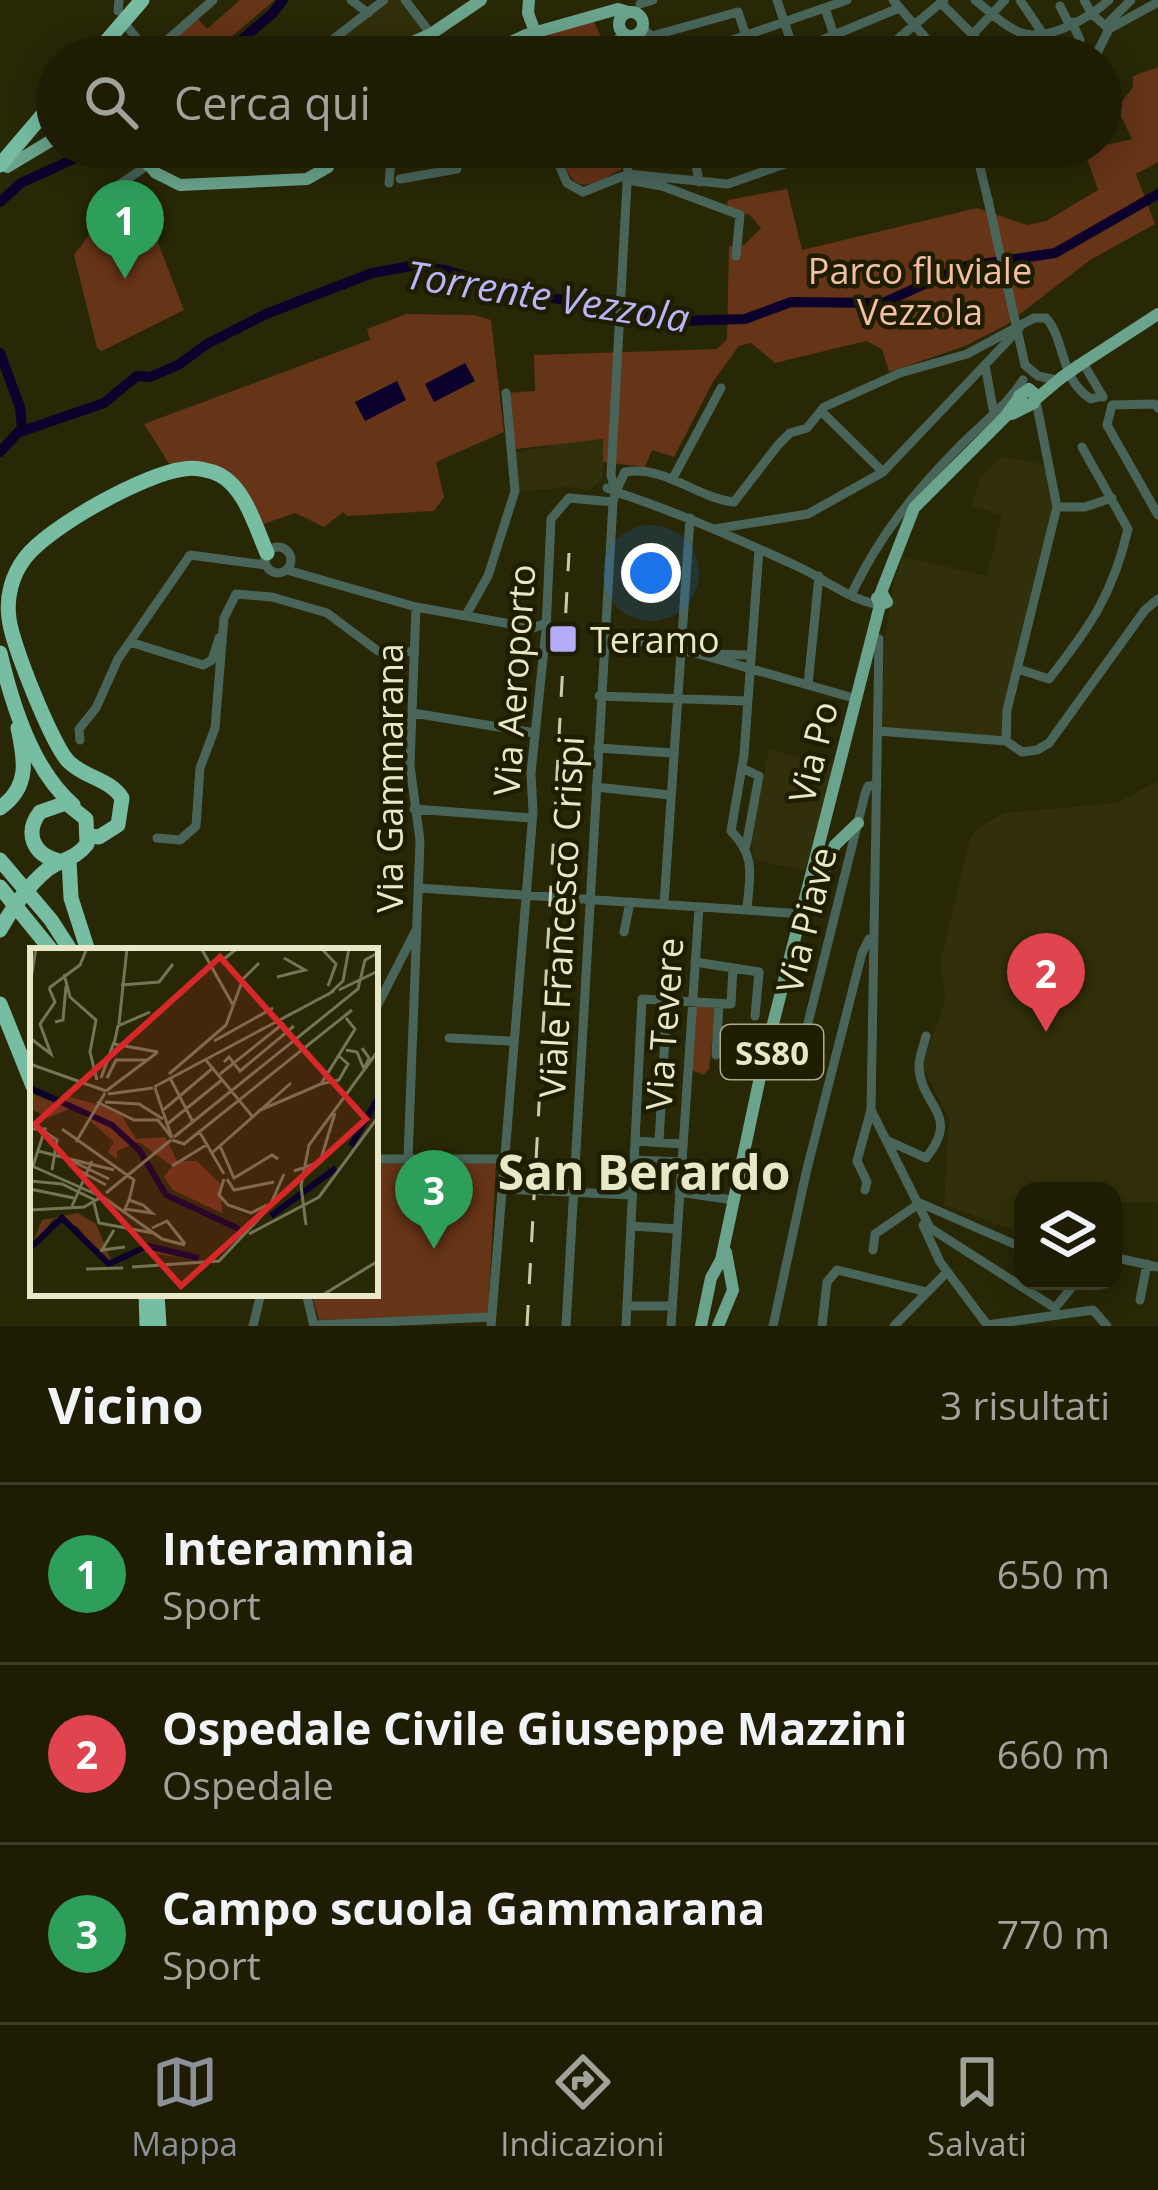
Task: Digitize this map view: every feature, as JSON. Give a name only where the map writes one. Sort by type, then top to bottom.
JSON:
[{"type":"highway","points":[[111,36],[142,0]]},
{"type":"highway","points":[[3,166],[36,125]]},
{"type":"highway","points":[[89,836],[99,837],[118,824],[122,798],[117,790],[68,762],[38,699],[8,619],[9,587],[22,560],[41,539],[66,523],[154,476],[187,468],[224,477],[238,491],[266,559]]},
{"type":"highway","points":[[0,652],[21,725],[46,773],[86,819],[89,836],[82,851],[41,874],[0,930]]},
{"type":"highway","points":[[0,808],[17,794],[25,774],[21,725]]},
{"type":"highway","points":[[46,773],[47,806]]},
{"type":"highway","points":[[64,860],[41,854],[32,828],[47,806],[74,806]]},
{"type":"highway","points":[[41,854],[41,874]]},
{"type":"highway","points":[[0,860],[69,948]]},
{"type":"highway","points":[[64,860],[87,948]]},
{"type":"highway","points":[[0,887],[50,948]]},
{"type":"highway","points":[[0,1004],[30,1079]]},
{"type":"highway","points":[[146,1296],[147,1326]]},
{"type":"highway","points":[[157,1296],[159,1326]]},
{"type":"main road","points":[[427,36],[460,6],[482,0]]},
{"type":"main road","points":[[529,0],[535,32]]},
{"type":"main road","points":[[526,36],[633,15]]},
{"type":"main road","points":[[3,166],[36,148]]},
{"type":"main road","points":[[154,168],[180,185],[308,179],[325,168]]},
{"type":"main road","name":"SS80","points":[[876,664],[881,600],[920,502],[999,416],[1158,314]]},
{"type":"main road","name":"Via Po","points":[[733,1198],[876,636]]},
{"type":"main road","name":"Via Po","points":[[711,1283],[876,664]]},
{"type":"main road","points":[[825,863],[830,806]]},
{"type":"main road","points":[[825,863],[835,845],[858,823]]},
{"type":"main road","name":"Via Po","points":[[725,1239],[731,1280]]},
{"type":"main road","points":[[711,1283],[722,1276],[731,1280]]},
{"type":"main road","name":"SS80","points":[[721,1326],[734,1290],[731,1280]]},
{"type":"main road","name":"SS80","points":[[701,1326],[711,1283]]},
{"type":"street","points":[[172,36],[213,0]]},
{"type":"street","points":[[351,0],[368,13]]},
{"type":"street","points":[[338,36],[384,0]]},
{"type":"street","points":[[404,0],[431,34]]},
{"type":"street","points":[[777,0],[789,36]]},
{"type":"street","points":[[633,15],[738,13],[746,35],[847,0]]},
{"type":"street","points":[[976,0],[1027,35],[1071,23],[1109,0]]},
{"type":"street","points":[[899,36],[942,2],[974,34],[1004,0]]},
{"type":"street","points":[[1020,0],[1043,34]]},
{"type":"street","points":[[1084,0],[1109,29]]},
{"type":"street","points":[[1106,36],[1110,21],[1131,0]]},
{"type":"street","points":[[1109,29],[1158,2]]},
{"type":"street","points":[[825,8],[833,35],[896,4],[923,36]]},
{"type":"street","points":[[1060,6],[1078,36]]},
{"type":"street","points":[[126,26],[134,36]]},
{"type":"street","points":[[533,36],[535,32]]},
{"type":"street","points":[[120,184],[132,168]]},
{"type":"street","points":[[393,168],[394,181],[458,168]]},
{"type":"street","points":[[560,168],[567,183],[579,192],[628,180],[744,181],[780,168]]},
{"type":"street","name":"Viale Francesco Crispi","points":[[566,1326],[628,168]]},
{"type":"street","points":[[697,168],[699,182]]},
{"type":"street","points":[[980,168],[1028,396],[1057,507],[1007,710],[1006,741]]},
{"type":"street","points":[[628,180],[662,186],[740,215],[736,256]]},
{"type":"street","points":[[721,388],[673,478],[734,502],[778,445],[790,433],[807,428],[821,411],[900,373],[967,354],[1038,317],[1049,320],[1064,364],[1087,397],[1158,408]]},
{"type":"street","points":[[714,529],[808,514],[883,472],[1024,322]]},
{"type":"street","points":[[967,354],[981,371],[999,416]]},
{"type":"street","points":[[1025,365],[1038,376],[1059,379]]},
{"type":"street","points":[[1081,365],[1107,400],[1107,425],[1158,515]]},
{"type":"street","points":[[466,615],[488,576],[514,491],[506,393]]},
{"type":"street","points":[[856,595],[888,526],[961,445],[1028,396]]},
{"type":"street","points":[[821,411],[883,472]]},
{"type":"street","points":[[1097,438],[1107,425]]},
{"type":"street","points":[[1018,669],[1049,679],[1104,605],[1129,529],[1082,448]]},
{"type":"street","name":"Via Aeroporto","points":[[491,1322],[551,519],[569,498],[609,497],[627,470],[673,478]]},
{"type":"street","points":[[609,497],[631,497],[689,518],[856,595],[881,600]]},
{"type":"street","points":[[1057,507],[1085,507],[1112,498]]},
{"type":"street","points":[[664,904],[689,518]]},
{"type":"street","points":[[80,740],[80,729],[96,708],[112,669],[190,555],[266,559],[279,547],[291,558],[287,570]]},
{"type":"street","points":[[746,846],[731,831],[742,768],[759,549]]},
{"type":"street","points":[[266,559],[275,573],[287,570],[416,607],[532,628],[546,622]]},
{"type":"street","points":[[808,685],[819,576]]},
{"type":"street","points":[[130,643],[208,665],[228,603],[236,594],[272,597],[327,614],[378,651],[414,652]]},
{"type":"street","points":[[878,731],[1006,741],[1022,752],[1049,743],[1158,598]]},
{"type":"street","name":"Via Gammarana","points":[[378,1004],[418,927],[420,842],[410,766],[416,607]]},
{"type":"street","points":[[157,838],[180,840],[196,826],[200,768],[215,728],[222,627]]},
{"type":"street","points":[[603,634],[857,699]]},
{"type":"street","points":[[699,655],[751,655]]},
{"type":"street","points":[[865,1190],[857,1161],[871,1110],[876,664]]},
{"type":"street","points":[[599,696],[747,701]]},
{"type":"street","points":[[413,713],[535,733]]},
{"type":"street","points":[[598,748],[673,753]]},
{"type":"street","points":[[742,768],[759,776],[746,846],[750,859],[747,908]]},
{"type":"street","name":"Via Piave","points":[[795,1076],[868,786],[877,784]]},
{"type":"street","points":[[596,787],[670,795]]},
{"type":"street","points":[[415,809],[531,818]]},
{"type":"street","points":[[419,888],[699,908],[808,906]]},
{"type":"street","points":[[624,932],[630,902]]},
{"type":"street","name":"Via Tevere","points":[[671,1326],[699,908]]},
{"type":"street","points":[[408,1159],[418,927]]},
{"type":"street","points":[[772,1326],[833,1058],[862,953],[872,935]]},
{"type":"street","points":[[695,962],[759,972],[754,1016]]},
{"type":"street","points":[[716,1055],[733,968]]},
{"type":"street","points":[[626,1326],[642,999],[725,1004]]},
{"type":"street","points":[[658,1142],[667,1000]]},
{"type":"street","points":[[886,1140],[926,1158],[940,1141],[943,1125],[919,1068],[926,1036]]},
{"type":"street","points":[[448,1038],[511,1041]]},
{"type":"street","points":[[871,1110],[930,1228],[1056,1310]]},
{"type":"street","name":"Via Tevere","points":[[635,1142],[683,1144]]},
{"type":"street","points":[[378,1159],[504,1159]]},
{"type":"street","name":"Via Tevere","points":[[634,1160],[682,1162]]},
{"type":"street","points":[[502,1189],[632,1195]]},
{"type":"street","points":[[680,1192],[733,1198]]},
{"type":"street","points":[[920,1202],[1014,1244]]},
{"type":"street","points":[[873,1250],[874,1234],[920,1202]]},
{"type":"street","points":[[920,1202],[918,1215],[947,1272],[988,1325],[1025,1322],[1056,1310],[1093,1310],[1107,1326]]},
{"type":"street","points":[[631,1226],[677,1229]]},
{"type":"street","points":[[1122,1259],[1153,1265],[1140,1300]]},
{"type":"street","points":[[822,1326],[827,1282],[837,1270],[927,1292]]},
{"type":"street","points":[[895,1326],[947,1272]]},
{"type":"street","points":[[1056,1310],[1070,1290]]},
{"type":"street","points":[[253,1326],[260,1296]]},
{"type":"street","points":[[307,1296],[314,1326],[491,1322]]},
{"type":"street","points":[[824,1305],[833,1326]]},
{"type":"street","points":[[627,1306],[673,1306]]},
{"type":"shaded area","points":[[387,0],[398,0],[424,32],[415,36],[341,36]]},
{"type":"shaded area","points":[[465,363],[475,381],[434,402],[425,384]]},
{"type":"shaded area","points":[[397,381],[406,400],[365,421],[355,402]]},
{"type":"shaded area","points":[[604,439],[603,478],[590,490],[568,487],[518,492],[515,452],[549,447],[549,443]]},
{"type":"shaded area","points":[[1002,456],[1045,465],[1053,511],[1003,738],[881,728],[885,642],[893,585],[903,557],[987,576],[1002,515],[971,506],[980,478]]},
{"type":"shaded area","points":[[769,749],[833,766],[807,871],[755,860],[751,841]]},
{"type":"shaded area","points":[[1158,781],[1158,1202],[1122,1203],[1122,1182],[1014,1182],[1013,1230],[944,1205],[949,1120],[922,1065],[946,999],[940,964],[970,839],[980,826],[1004,813],[1117,803]]},
{"type":"green space","points":[[240,0],[275,0],[232,36],[177,36],[197,18],[207,29]]},
{"type":"green space","points":[[592,17],[600,36],[542,36]]},
{"type":"green space","name":"Parco fluviale Vezzola","points":[[1158,67],[1158,162],[1136,174],[1155,224],[1090,260],[1006,325],[965,346],[889,372],[882,349],[866,341],[775,363],[751,343],[739,346],[714,380],[674,457],[652,450],[645,467],[603,462],[603,439],[516,449],[506,393],[535,391],[534,355],[717,349],[727,339],[729,246],[744,245],[761,228],[751,216],[727,207],[728,200],[787,189],[802,250],[977,208],[1027,225],[1046,221],[1098,190],[1090,168],[1122,168],[1122,141],[1132,139],[1122,118],[1122,101],[1133,87],[1133,76]]},
{"type":"green space","points":[[566,168],[622,168],[587,184]]},
{"type":"green space","points":[[111,206],[135,234],[152,227],[184,310],[102,351],[97,348],[74,255]]},
{"type":"green space","points":[[406,314],[474,315],[491,320],[504,432],[436,462],[444,497],[434,511],[347,516],[343,512],[324,527],[295,513],[261,525],[227,475],[206,465],[170,465],[144,424],[370,340],[367,329]]},
{"type":"green space","points":[[695,1006],[716,1007],[709,1069],[703,1075],[691,1070]]},
{"type":"green space","points":[[496,1163],[488,1314],[319,1320],[312,1296],[378,1296],[378,1164]]},
{"type":"waterway","points":[[246,36],[283,0]]},
{"type":"waterway","points":[[0,202],[21,183],[54,168]]},
{"type":"waterway","name":"Torrente Vezzola","points":[[20,432],[104,403],[137,376],[150,377],[178,365],[207,344],[266,314],[372,273],[411,266],[445,270],[510,290],[677,321],[745,319],[791,302],[883,303],[962,267],[1055,253],[1158,194]]},
{"type":"waterway","points":[[0,353],[20,407],[22,428],[0,452]]},
{"type":"railway","points":[[527,1326],[569,553]]},
{"type":"place","name":"Interamnia","points":[[125,279]]},
{"type":"place","name":"Teramo","points":[[563,639]]},
{"type":"place","name":"Ospedale Civile Giuseppe Mazzini","points":[[1046,1032]]},
{"type":"place","name":"Campo scuola Gammarana","points":[[434,1249]]},
{"type":"district","name":"San Berardo","points":[[644,1171]]}]
